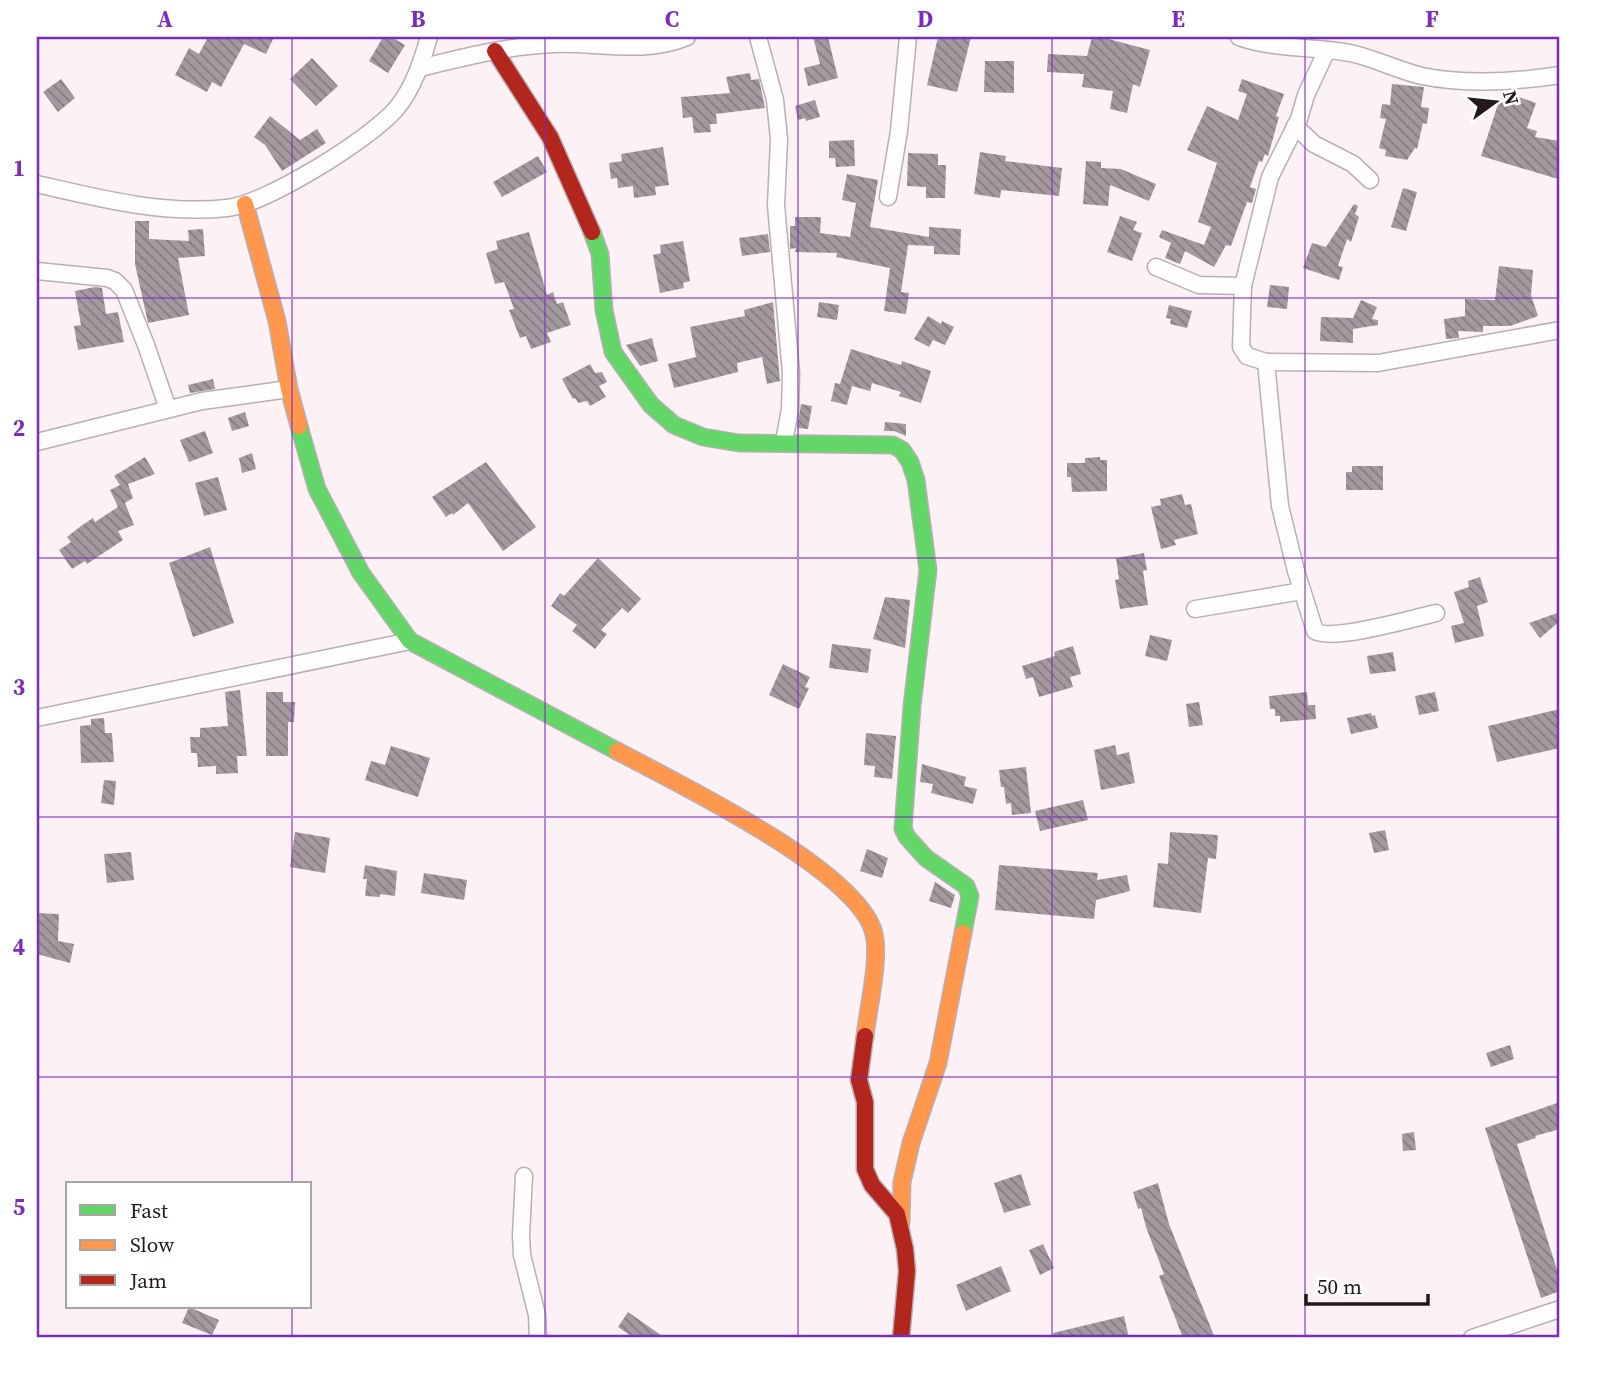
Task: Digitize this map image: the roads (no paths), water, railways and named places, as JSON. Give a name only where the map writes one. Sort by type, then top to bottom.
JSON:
[{"type":"street","points":[[37,184],[115,202],[190,209],[228,208],[245,204],[282,187],[353,144],[396,109],[420,68],[429,37]]},
{"type":"street","points":[[420,68],[528,45],[577,43],[650,47],[687,37]]},
{"type":"street","points":[[758,37],[775,100],[779,139],[776,205],[791,373],[790,409],[784,442]]},
{"type":"street","points":[[888,197],[899,131],[908,37]]},
{"type":"street","points":[[1239,37],[1286,48],[1351,53],[1421,75],[1473,82],[1560,75]]},
{"type":"street","points":[[1351,53],[1355,37]]},
{"type":"street","points":[[1327,50],[1306,94],[1296,126],[1270,177],[1255,229],[1243,286],[1241,347],[1247,356],[1266,362],[1378,363],[1560,330]]},
{"type":"street","points":[[495,51],[550,137],[596,240],[600,254],[608,334],[613,352],[651,405],[674,425],[703,437],[738,443],[893,444],[902,450],[910,462],[916,480],[928,570],[912,706],[903,830],[926,858],[967,886],[970,896],[938,1063],[905,1164],[900,1190],[907,1272],[901,1338]]},
{"type":"street","points":[[1296,126],[1314,144],[1353,164],[1370,180]]},
{"type":"street","points":[[245,204],[276,321],[289,389],[317,489],[361,573],[410,641],[689,789],[795,851],[831,877],[860,907],[875,937],[859,1080],[865,1102],[865,1169],[872,1185],[892,1205],[901,1223]]},
{"type":"street","points":[[1156,267],[1196,284],[1243,286]]},
{"type":"street","points":[[37,271],[107,278],[115,281],[124,290],[168,409]]},
{"type":"street","points":[[1266,362],[1280,506],[1313,628],[1322,636],[1436,613]]},
{"type":"street","points":[[37,442],[202,401],[289,389]]},
{"type":"street","points":[[1195,609],[1302,591]]},
{"type":"street","points":[[37,718],[410,641]]},
{"type":"street","points":[[524,1176],[522,1255],[537,1315],[538,1338]]},
{"type":"street","points":[[1472,1338],[1560,1309]]}]
